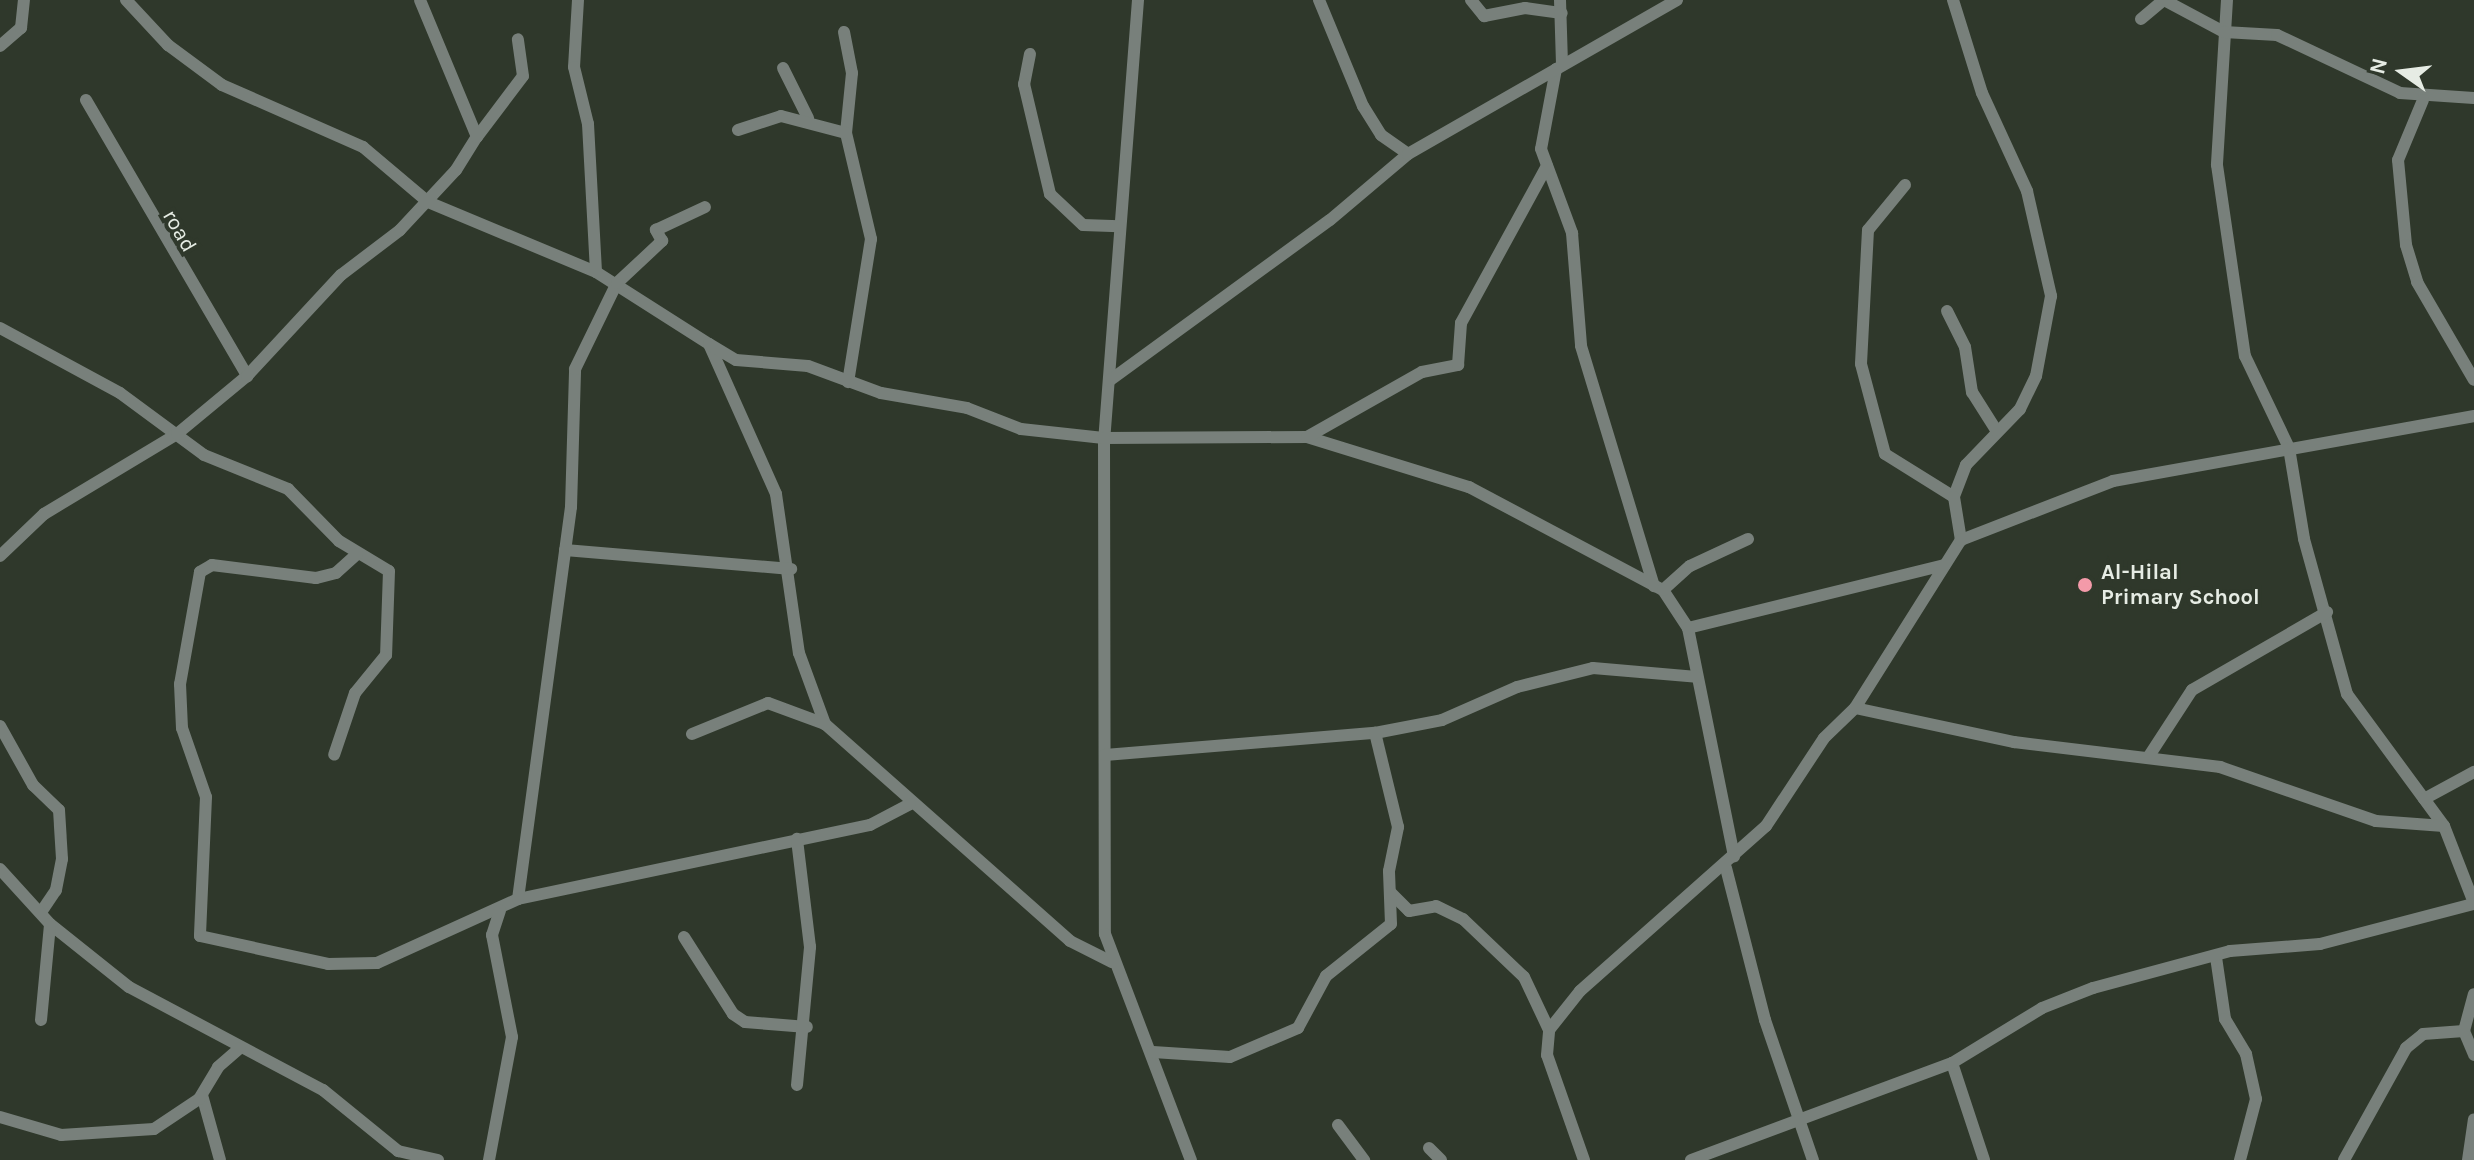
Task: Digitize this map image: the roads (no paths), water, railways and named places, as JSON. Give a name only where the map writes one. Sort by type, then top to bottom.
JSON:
[{"type":"street","points":[[0,46],[21,28],[24,0]]},
{"type":"street","points":[[420,0],[477,137]]},
{"type":"street","points":[[578,0],[574,67],[588,124],[596,272]]},
{"type":"street","points":[[1138,0],[1104,438],[1099,635],[1105,755],[1103,892],[1112,962],[1153,1052],[1191,1160]]},
{"type":"street","points":[[1319,0],[1363,106],[1381,135],[1408,154]]},
{"type":"street","points":[[1471,0],[1484,16],[1525,8],[1561,7],[1559,67],[1541,128],[1547,166],[1572,233],[1581,346],[1658,588],[1688,628],[1734,856]]},
{"type":"street","points":[[1109,381],[1330,220],[1408,154],[1677,0]]},
{"type":"street","points":[[1953,0],[1982,93],[2027,191],[2050,284],[2036,376],[2020,409],[1996,430],[1961,474],[1954,497],[1961,540]]},
{"type":"street","points":[[2141,19],[2164,0],[2224,32],[2277,35],[2423,100],[2474,98]]},
{"type":"street","points":[[1691,1160],[1952,1063],[2056,1001],[2216,957],[2334,941],[2474,904],[2444,826],[2354,708],[2304,539],[2289,448],[2245,356],[2232,284],[2217,165],[2227,0]]},
{"type":"street","points":[[130,1],[168,45],[222,85],[363,147],[428,202],[596,272],[736,360],[808,366],[848,382],[967,408],[1021,429],[1104,438],[1307,437],[1469,487],[1658,588]]},
{"type":"street","points":[[844,32],[852,73],[846,133],[871,239],[848,382]]},
{"type":"street","points":[[0,556],[44,514],[177,434],[247,376],[341,275],[428,202],[523,76],[518,39]]},
{"type":"street","points":[[1030,54],[1024,84],[1050,194],[1083,225],[1119,226]]},
{"type":"street","points":[[783,68],[808,118]]},
{"type":"street","name":"road","points":[[86,100],[247,376]]},
{"type":"street","points":[[2423,100],[2398,160],[2406,245],[2417,282],[2474,380]]},
{"type":"street","points":[[738,130],[758,119],[808,118],[846,133]]},
{"type":"street","points":[[1307,437],[1422,372],[1458,365],[1461,323],[1547,166]]},
{"type":"street","points":[[1905,185],[1868,230],[1861,364],[1891,463],[1954,497]]},
{"type":"street","points":[[518,899],[541,771],[574,469],[571,385],[617,283],[662,241],[656,230],[705,207]]},
{"type":"street","points":[[1947,311],[1965,347],[1972,392],[1996,430]]},
{"type":"street","points":[[0,328],[120,393],[204,455],[288,489],[357,554],[389,571],[386,655],[349,704],[334,755]]},
{"type":"street","points":[[709,344],[776,494],[791,569],[799,653],[825,724]]},
{"type":"street","points":[[1549,1030],[1594,977],[1726,868],[1734,856],[1766,826],[1824,738],[1855,708],[1961,540],[2113,481],[2474,416]]},
{"type":"street","points":[[1658,588],[1690,566],[1748,539]]},
{"type":"street","points":[[565,550],[791,569]]},
{"type":"street","points":[[357,554],[316,578],[212,565],[200,572],[180,684],[182,728],[206,797],[200,936],[349,966],[393,957],[500,910],[518,899],[870,825],[910,804]]},
{"type":"street","points":[[1688,628],[1944,565]]},
{"type":"street","points":[[2149,756],[2192,690],[2327,612]]},
{"type":"street","points":[[1105,755],[1375,733],[1442,720],[1574,671],[1614,665],[1697,677]]},
{"type":"street","points":[[692,734],[768,703],[825,724],[910,804],[1070,941],[1112,962]]},
{"type":"street","points":[[1855,708],[2014,742],[2149,756],[2285,785],[2376,821],[2444,826]]},
{"type":"street","points":[[0,726],[33,785],[59,810],[62,859],[56,890],[41,912]]},
{"type":"street","points":[[1153,1052],[1230,1057],[1298,1028],[1326,976],[1391,924],[1389,891],[1398,827],[1375,733]]},
{"type":"street","points":[[2424,799],[2474,772]]},
{"type":"street","points":[[797,839],[810,908],[807,1027],[797,1085]]},
{"type":"street","points":[[1726,868],[1765,1020],[1803,1118],[1813,1160]]},
{"type":"street","points":[[0,869],[50,924],[129,987],[323,1090],[398,1151],[438,1160]]},
{"type":"street","points":[[1389,891],[1409,911],[1436,906],[1463,919],[1524,977],[1549,1030],[1547,1055],[1584,1160]]},
{"type":"street","points":[[489,1160],[512,1037],[492,935],[500,910]]},
{"type":"street","points":[[41,1020],[50,924]]},
{"type":"street","points":[[684,937],[733,1014],[745,1022],[807,1027]]},
{"type":"street","points":[[2216,957],[2225,1019],[2246,1054],[2256,1099],[2240,1160]]},
{"type":"street","points":[[2474,994],[2464,1031],[2474,1055]]},
{"type":"street","points":[[2344,1160],[2406,1048],[2423,1034],[2464,1031]]},
{"type":"street","points":[[0,1117],[46,1134],[116,1137],[154,1129],[202,1095],[240,1048]]},
{"type":"street","points":[[1952,1063],[1984,1160]]},
{"type":"street","points":[[202,1095],[220,1160]]},
{"type":"street","points":[[2468,1160],[2474,1119]]},
{"type":"street","points":[[1338,1125],[1364,1160]]},
{"type":"street","points":[[1429,1148],[1441,1160]]},
{"type":"street","points":[[384,1160],[398,1151]]},
{"type":"place","name":"Al-Hilal Primary School","points":[[2085,585]]}]
